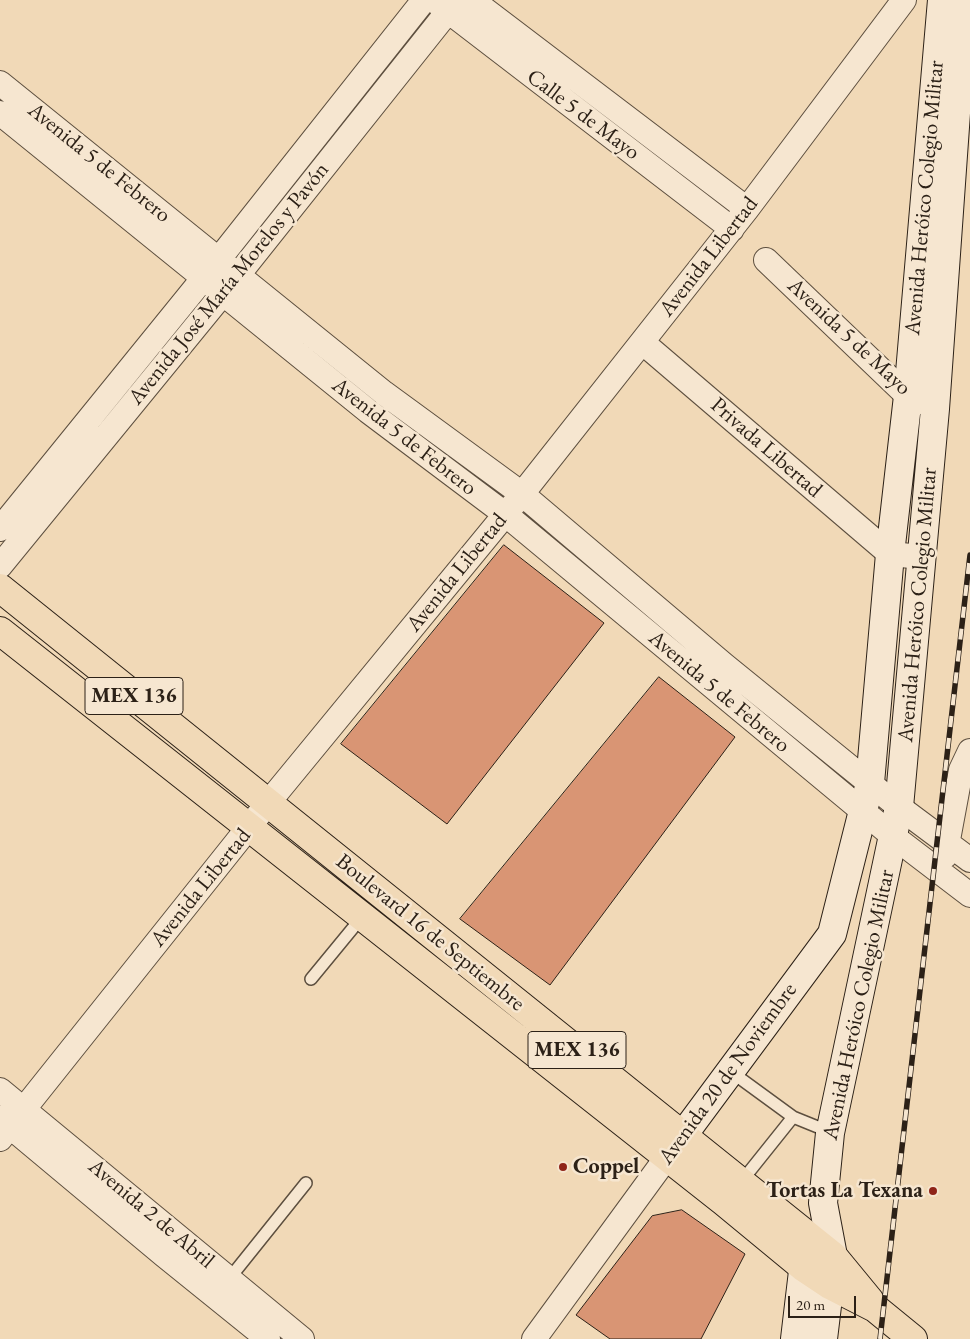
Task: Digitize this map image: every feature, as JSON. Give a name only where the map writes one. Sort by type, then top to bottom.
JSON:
[{"type":"main road","name":"Avenida Heróico Colegio Militar","points":[[870,783],[890,554],[908,396],[942,0]]},
{"type":"main road","name":"Avenida Heróico Colegio Militar","points":[[823,1339],[833,1256],[823,1203],[830,1133],[899,807],[935,409],[964,0]]},
{"type":"main road","name":"Boulevard 16 de Septiembre","points":[[0,588],[683,1136],[732,1192],[803,1267],[830,1286],[875,1308]]},
{"type":"main road","name":"Boulevard 16 de Septiembre","points":[[0,631],[667,1157],[808,1236],[833,1256],[875,1308]]},
{"type":"main road","name":"Avenida 20 de Noviembre","points":[[667,1157],[832,934],[870,783]]},
{"type":"main road","name":"Avenida Heróico Colegio Militar","points":[[795,1339],[808,1236],[823,1203]]},
{"type":"main road","name":"MEX 136","points":[[875,1308],[913,1339]]},
{"type":"street","name":"Avenida José María Morelos y Pavón","points":[[0,529],[219,259],[424,0]]},
{"type":"street","name":"Calle 5 de Mayo","points":[[472,0],[748,209]]},
{"type":"street","name":"Avenida Libertad","points":[[9,1123],[268,803],[522,494],[748,209],[904,0]]},
{"type":"street","name":"Avenida José María Morelos y Pavón","points":[[0,566],[238,275],[446,4]]},
{"type":"street","name":"Calle 5 de Mayo","points":[[446,4],[542,83],[732,229]]},
{"type":"street","points":[[542,83],[556,64]]},
{"type":"street","name":"Avenida 5 de Febrero","points":[[0,83],[384,393],[522,494],[724,665],[899,807],[970,860]]},
{"type":"street","name":"Avenida 5 de Febrero","points":[[0,113],[368,411],[505,514],[863,812],[970,895]]},
{"type":"street","points":[[635,154],[649,134]]},
{"type":"street","name":"Avenida 5 de Mayo","points":[[766,260],[908,396],[935,409]]},
{"type":"street","name":"Privada Libertad","points":[[642,342],[890,554]]},
{"type":"street","points":[[368,411],[384,393]]},
{"type":"street","points":[[890,554],[922,557]]},
{"type":"street","points":[[707,683],[724,665]]},
{"type":"street","points":[[942,873],[961,770],[970,751]]},
{"type":"street","name":"Avenida 2 de Abril","points":[[0,1090],[9,1123],[94,1182],[241,1302],[302,1339]]},
{"type":"street","name":"Avenida 20 de Noviembre","points":[[534,1339],[667,1157]]},
{"type":"street","name":"Avenida 2 de Abril","points":[[171,1246],[229,1279],[241,1302],[268,1339]]},
{"type":"lane","points":[[311,979],[362,917]]},
{"type":"lane","points":[[730,1071],[793,1117],[830,1133]]},
{"type":"lane","points":[[732,1192],[793,1117]]},
{"type":"lane","points":[[229,1279],[306,1182]]},
{"type":"building","points":[[504,545],[604,623],[447,824],[341,744]]},
{"type":"building","points":[[659,677],[735,737],[550,985],[460,919]]},
{"type":"building","points":[[682,1210],[745,1254],[701,1339],[610,1339],[576,1315],[652,1216]]},
{"type":"railway","points":[[880,1339],[970,555]]},
{"type":"place","name":"Coppel","points":[[563,1167]]},
{"type":"place","name":"Tortas La Texana","points":[[933,1191]]}]
